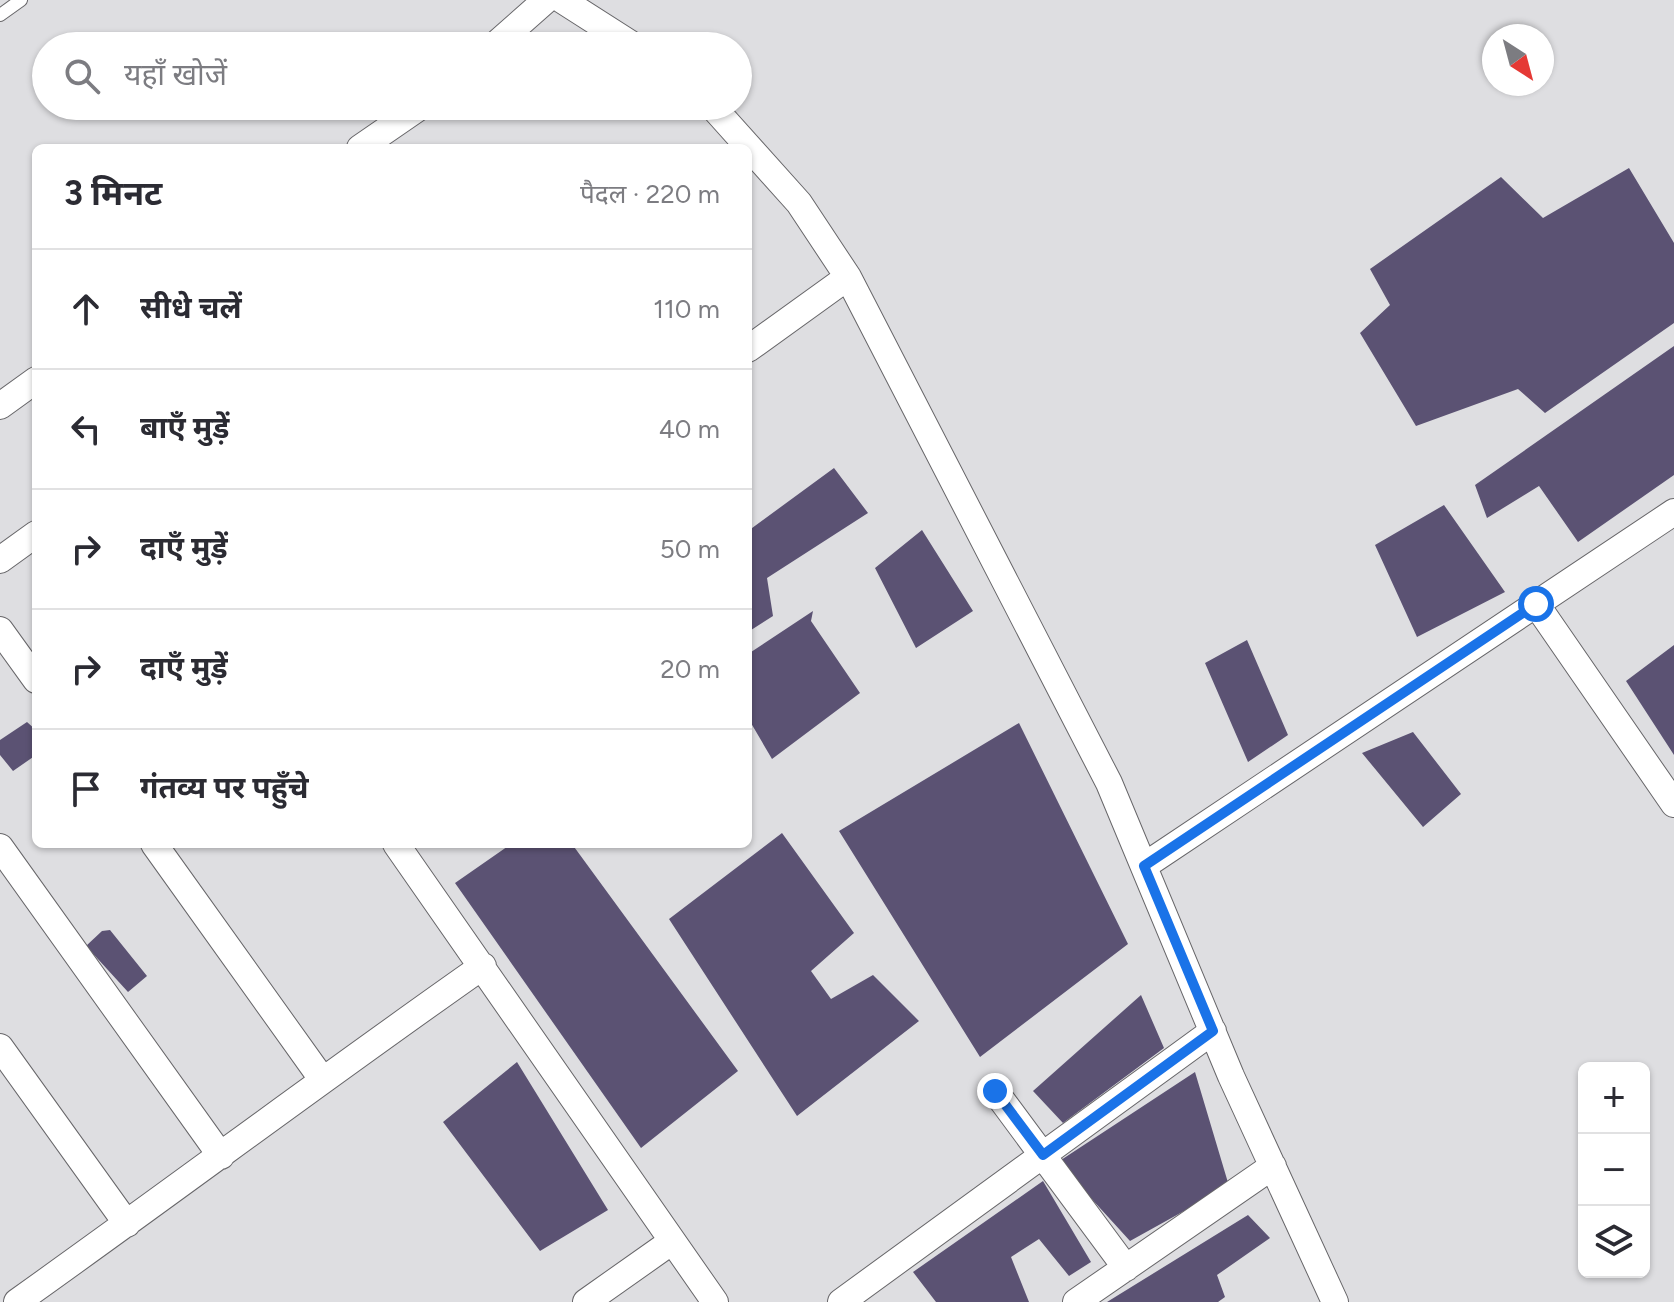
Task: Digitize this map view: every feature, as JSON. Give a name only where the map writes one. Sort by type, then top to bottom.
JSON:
[{"type":"street","points":[[510,32],[546,0]]},
{"type":"street","points":[[562,0],[612,32]]},
{"type":"street","points":[[366,144],[401,120]]},
{"type":"street","points":[[725,120],[746,144]]},
{"type":"street","points":[[752,151],[799,203],[848,277],[1109,783],[1213,1031],[1335,1302]]},
{"type":"street","points":[[752,346],[848,277]]},
{"type":"street","points":[[0,406],[32,383]]},
{"type":"street","points":[[1144,866],[1674,512]]},
{"type":"street","points":[[0,560],[32,541]]},
{"type":"street","points":[[1536,604],[1674,804]]},
{"type":"street","points":[[0,630],[32,674]]},
{"type":"street","points":[[0,847],[221,1156]]},
{"type":"street","points":[[157,848],[322,1079]]},
{"type":"street","points":[[399,848],[715,1302]]},
{"type":"street","points":[[17,1302],[221,1156],[322,1079],[483,966]]},
{"type":"street","points":[[841,1302],[1213,1031]]},
{"type":"street","points":[[0,1047],[127,1224]]},
{"type":"street","points":[[995,1091],[1126,1268]]},
{"type":"street","points":[[1076,1302],[1273,1166]]},
{"type":"street","points":[[586,1302],[671,1242]]},
{"type":"lane","points":[[0,15],[21,0]]},
{"type":"building","points":[[1629,168],[1674,243],[1674,323],[1545,413],[1518,389],[1416,426],[1360,333],[1390,305],[1370,269],[1501,177],[1543,218]]},
{"type":"building","points":[[1674,346],[1674,475],[1578,542],[1539,486],[1487,518],[1475,485]]},
{"type":"building","points":[[834,468],[868,513],[767,578],[773,616],[752,629],[752,528]]},
{"type":"building","points":[[1444,505],[1505,592],[1417,637],[1375,545]]},
{"type":"building","points":[[922,530],[973,611],[916,648],[875,568]]},
{"type":"building","points":[[813,611],[811,621],[860,693],[772,759],[752,725],[752,651]]},
{"type":"building","points":[[1247,640],[1288,735],[1248,762],[1205,663]]},
{"type":"building","points":[[1674,645],[1674,755],[1626,681]]},
{"type":"building","points":[[27,722],[32,726],[32,758],[13,771],[0,755],[0,740]]},
{"type":"building","points":[[1019,723],[1128,944],[980,1057],[839,831]]},
{"type":"building","points":[[1413,732],[1461,794],[1423,827],[1362,753]]},
{"type":"building","points":[[782,833],[854,933],[811,971],[831,999],[873,975],[919,1021],[797,1116],[669,919]]},
{"type":"building","points":[[505,848],[575,848],[738,1071],[641,1148],[455,883]]},
{"type":"building","points":[[110,930],[147,976],[128,992],[86,946],[102,931]]},
{"type":"building","points":[[1141,995],[1164,1048],[1063,1123],[1033,1091]]},
{"type":"building","points":[[517,1062],[608,1210],[540,1251],[443,1122]]},
{"type":"building","points":[[1195,1072],[1229,1186],[1130,1241],[1058,1162]]},
{"type":"building","points":[[1043,1181],[1091,1262],[1069,1276],[1039,1239],[1011,1257],[1029,1302],[936,1302],[913,1272]]},
{"type":"building","points":[[1248,1215],[1270,1238],[1217,1275],[1225,1297],[1218,1302],[1107,1302]]},
{"type":"route","points":[[995,1091],[1043,1155],[1213,1031],[1144,866],[1536,604]]}]
